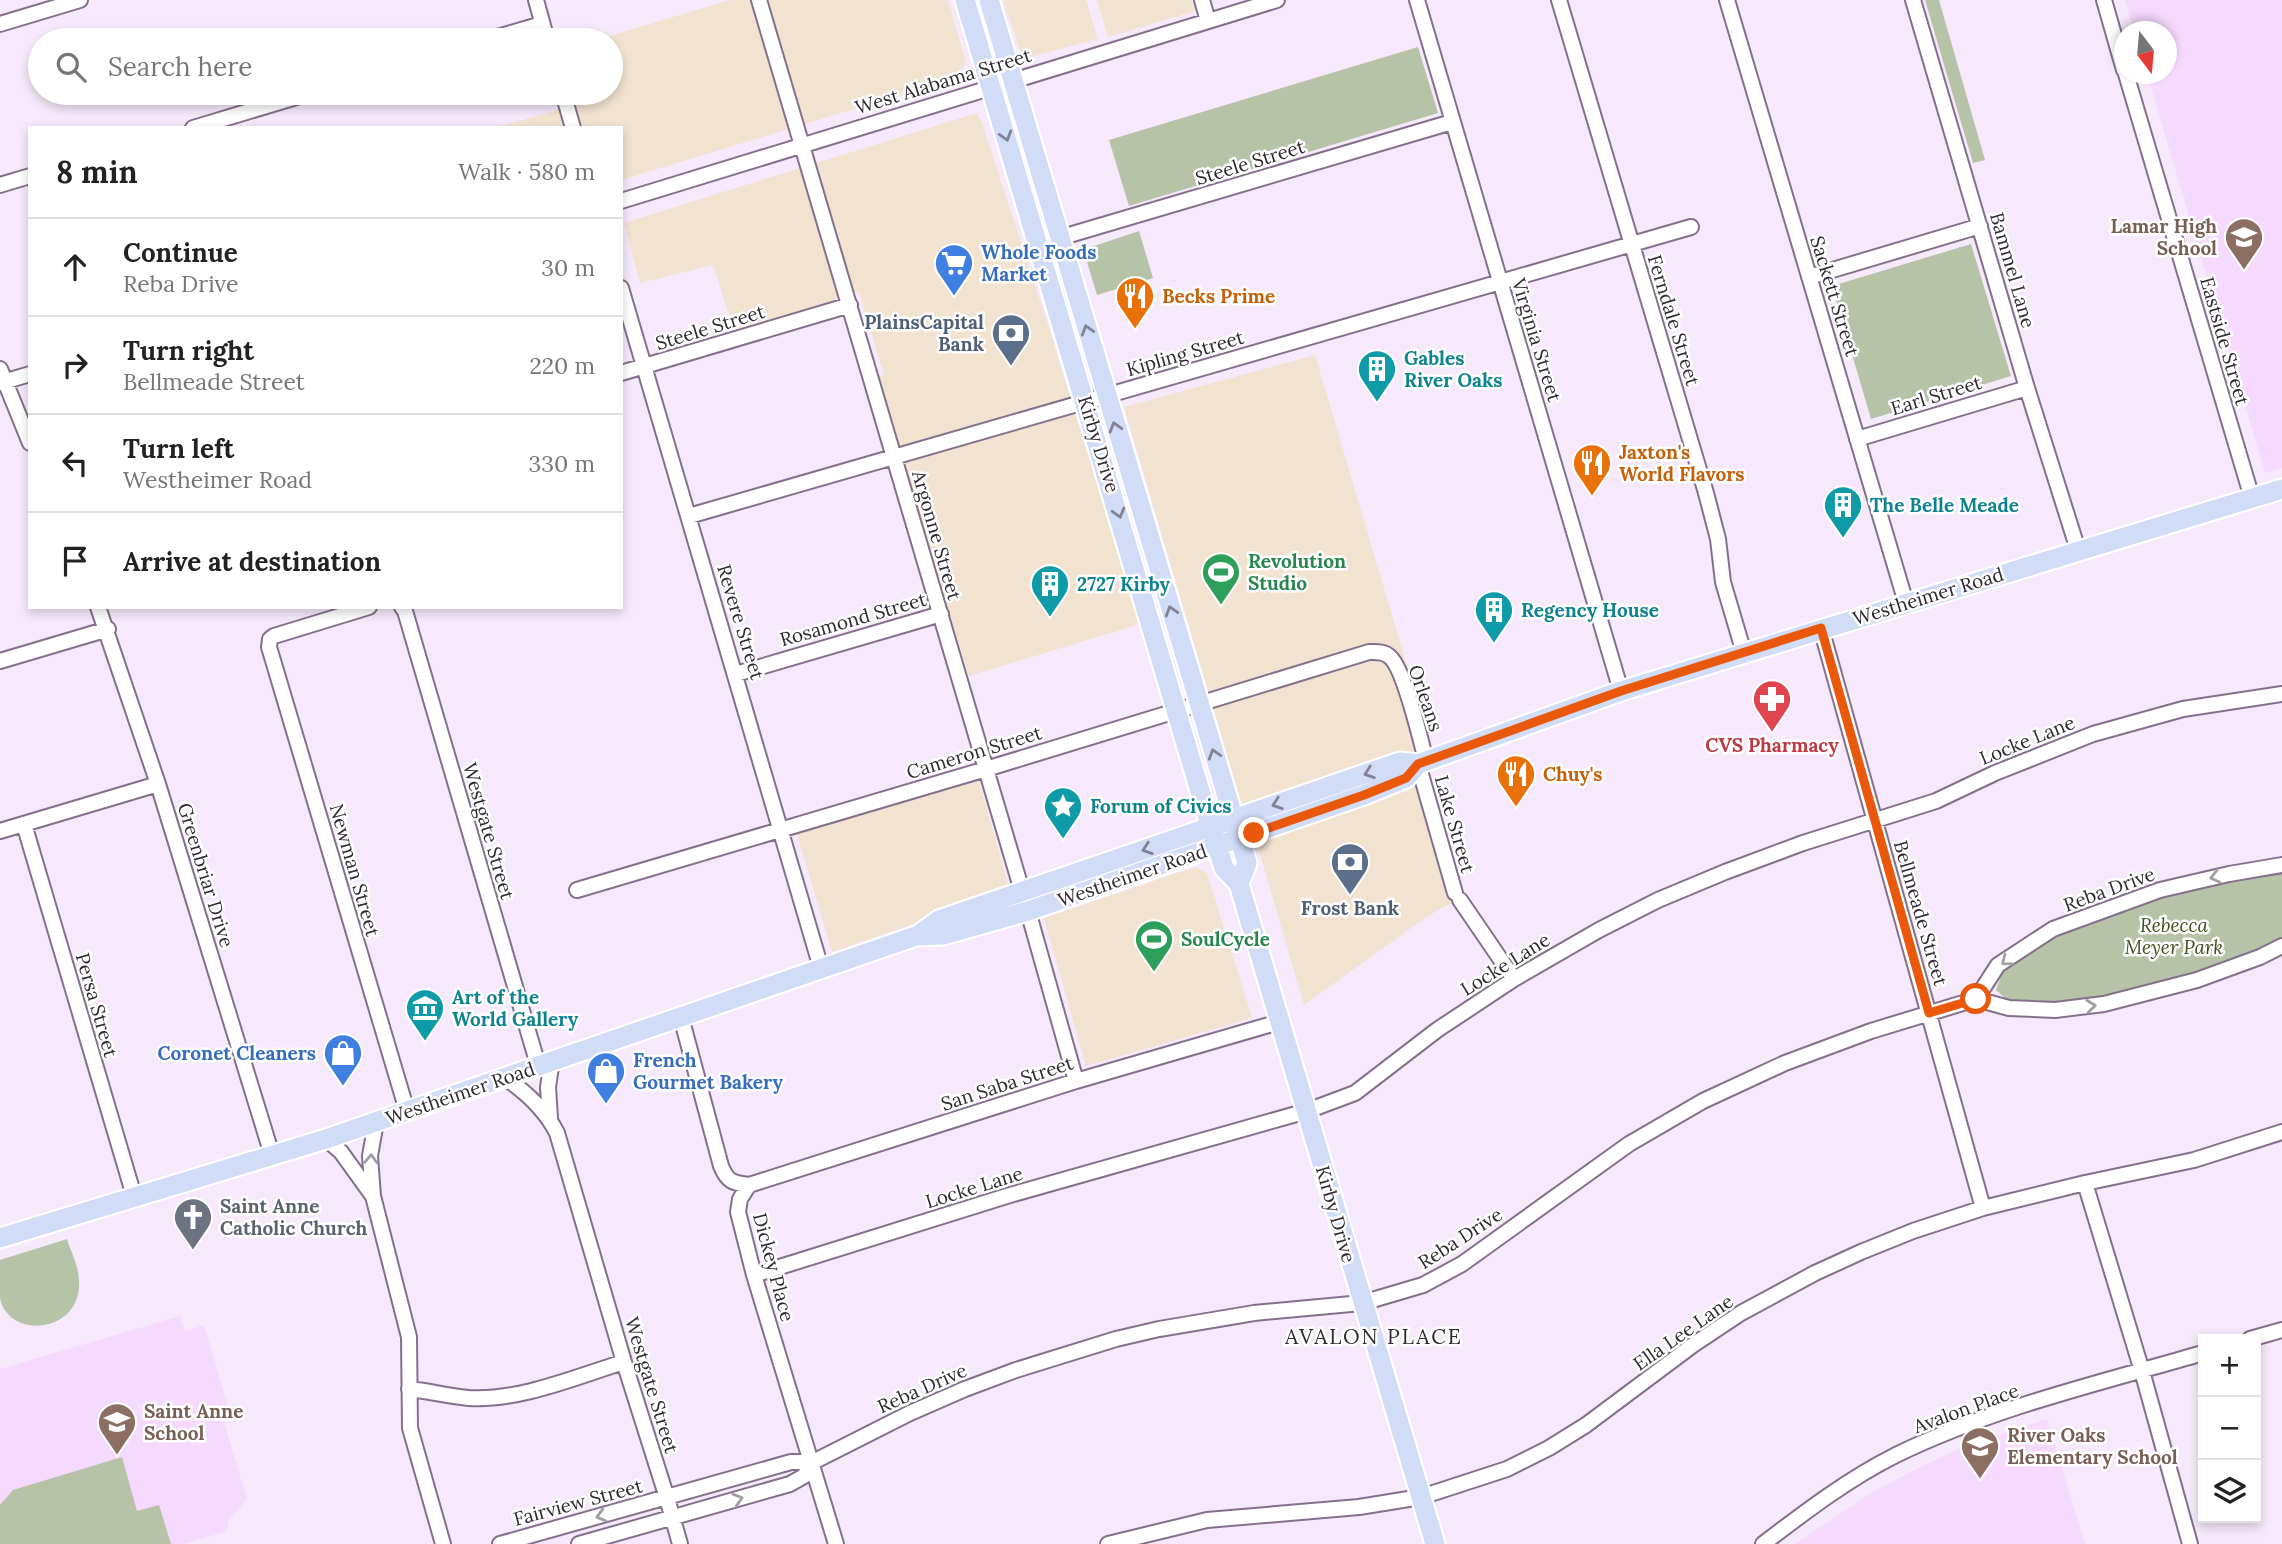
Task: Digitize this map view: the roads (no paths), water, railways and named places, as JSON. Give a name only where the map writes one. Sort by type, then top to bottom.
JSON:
[{"type":"main road","name":"Kirby Drive","points":[[965,0],[1214,836],[1224,868],[1238,884],[1435,1544]]},
{"type":"main road","name":"Kirby Drive","points":[[989,0],[1247,863],[1238,884]]},
{"type":"main road","points":[[1030,213],[1048,232],[1059,238]]},
{"type":"main road","name":"Westheimer Road","points":[[0,1238],[326,1139],[916,936],[939,920],[1025,902],[1237,829],[1400,762],[1422,763],[1621,691],[2282,489]]},
{"type":"street","points":[[0,24],[80,0]]},
{"type":"street","points":[[536,0],[543,28]]},
{"type":"street","name":"Argonne Street","points":[[759,0],[1076,1081]]},
{"type":"street","points":[[1202,0],[1208,21]]},
{"type":"street","name":"West Alabama Street","points":[[623,200],[1278,0]]},
{"type":"street","name":"Virginia Street","points":[[1417,0],[1621,691]]},
{"type":"street","name":"Ferndale Street","points":[[1559,0],[1706,493],[1718,539],[1723,582],[1744,653]]},
{"type":"street","name":"Sackett Street","points":[[1727,0],[1906,603]]},
{"type":"street","name":"Bammel Lane","points":[[1913,0],[2027,388],[2078,550]]},
{"type":"street","name":"Eastside Street","points":[[2104,0],[2114,34]]},
{"type":"street","points":[[528,28],[542,24]]},
{"type":"street","name":"Eastside Street","points":[[2129,84],[2252,498]]},
{"type":"street","points":[[200,126],[270,105]]},
{"type":"street","points":[[566,105],[572,126]]},
{"type":"street","name":"Steele Street","points":[[1059,238],[1452,122]]},
{"type":"street","points":[[0,185],[28,177]]},
{"type":"street","points":[[1809,277],[1980,226]]},
{"type":"street","name":"Kipling Street","points":[[690,516],[1691,227]]},
{"type":"street","name":"Revere Street","points":[[623,294],[821,968]]},
{"type":"street","name":"Steele Street","points":[[623,372],[850,305]]},
{"type":"street","points":[[28,374],[1,378],[28,439]]},
{"type":"street","name":"Earl Street","points":[[1857,439],[2027,388]]},
{"type":"street","name":"Greenbriar Drive","points":[[100,609],[158,785],[272,1155]]},
{"type":"street","name":"Newman Street","points":[[362,609],[274,636],[270,639],[269,647],[407,1111]]},
{"type":"street","name":"Westgate Street","points":[[404,609],[545,1063],[550,1118],[565,1154],[624,1362],[680,1544]]},
{"type":"street","name":"Rosamond Street","points":[[736,674],[941,614]]},
{"type":"street","name":"Bellmeade Street","points":[[1821,628],[1983,1208]]},
{"type":"street","points":[[0,661],[108,629]]},
{"type":"street","name":"Cameron Street","points":[[577,890],[1369,652],[1382,652]]},
{"type":"street","name":"Orleans","points":[[1382,652],[1392,657],[1402,679],[1422,763]]},
{"type":"street","name":"Locke Lane","points":[[754,1275],[1010,1195],[1307,1111],[1354,1093],[1437,1030],[1514,979],[1658,900],[1790,848],[1936,801],[1995,773],[2093,734],[2183,709],[2282,694]]},
{"type":"street","name":"Lake Street","points":[[1422,763],[1457,897],[1514,979]]},
{"type":"street","points":[[0,831],[158,785]]},
{"type":"street","name":"Persa Street","points":[[24,824],[134,1196]]},
{"type":"street","name":"Reba Drive","points":[[667,1498],[791,1462],[813,1462],[910,1413],[965,1389],[1116,1339],[1254,1313],[1362,1303],[1400,1294],[1442,1277],[1629,1144],[1703,1101],[1785,1063],[1871,1031],[1976,999],[1998,965],[2053,929],[2160,890],[2282,865]]},
{"type":"street","points":[[1976,999],[2008,1008],[2055,1010],[2104,1004],[2197,980],[2282,946]]},
{"type":"street","points":[[681,1017],[726,1179],[733,1183],[749,1185]]},
{"type":"street","name":"San Saba Street","points":[[749,1185],[1076,1081],[1279,1022]]},
{"type":"street","name":"Westgate Street","points":[[504,1077],[550,1118]]},
{"type":"street","points":[[376,1122],[370,1156],[373,1196],[409,1337],[410,1428],[443,1544]]},
{"type":"street","name":"Ella Lee Lane","points":[[1108,1544],[1207,1520],[1359,1507],[1421,1497],[1507,1469],[1549,1448],[1606,1412],[1693,1345],[1772,1295],[1861,1252],[1913,1231],[1983,1208],[2194,1160],[2282,1132]]},
{"type":"street","points":[[326,1139],[353,1167],[373,1196]]},
{"type":"street","points":[[2085,1183],[2190,1544]]},
{"type":"street","name":"Dickey Place","points":[[749,1185],[740,1199],[738,1212],[754,1275],[836,1544]]},
{"type":"street","points":[[2261,1336],[2282,1330]]},
{"type":"street","name":"Avalon Place","points":[[1763,1544],[1861,1476],[1893,1457],[1944,1433],[1993,1415],[2198,1354]]},
{"type":"street","points":[[409,1388],[468,1398],[490,1397],[526,1391],[624,1362]]},
{"type":"street","name":"Reba Drive","points":[[673,1518],[790,1484],[804,1476],[813,1462]]},
{"type":"street","name":"Fairview Street","points":[[500,1544],[667,1498]]},
{"type":"street","points":[[579,1544],[673,1518]]},
{"type":"place","name":"Lamar High School","points":[[2244,271]]},
{"type":"place","name":"Whole Foods Market","points":[[954,297]]},
{"type":"place","name":"Becks Prime","points":[[1135,330]]},
{"type":"place","name":"PlainsCapital Bank","points":[[1011,367]]},
{"type":"place","name":"Gables River Oaks","points":[[1377,403]]},
{"type":"place","name":"Jaxton's World Flavors","points":[[1592,497]]},
{"type":"place","name":"The Belle Meade","points":[[1843,539]]},
{"type":"place","name":"Revolution Studio","points":[[1221,606]]},
{"type":"place","name":"2727 Kirby","points":[[1050,618]]},
{"type":"place","name":"Regency House","points":[[1494,644]]},
{"type":"place","name":"CVS Pharmacy","points":[[1772,733]]},
{"type":"place","name":"Chuy's","points":[[1516,808]]},
{"type":"place","name":"Forum of Civics","points":[[1063,840]]},
{"type":"place","name":"Frost Bank","points":[[1350,896]]},
{"type":"place","name":"SoulCycle","points":[[1154,973]]},
{"type":"place","name":"Art of the World Gallery","points":[[425,1042]]},
{"type":"place","name":"Coronet Cleaners","points":[[343,1087]]},
{"type":"place","name":"French Gourmet Bakery","points":[[606,1105]]},
{"type":"place","name":"Saint Anne Catholic Church","points":[[193,1251]]},
{"type":"place","name":"Saint Anne School","points":[[117,1456]]},
{"type":"place","name":"River Oaks Elementary School","points":[[1980,1480]]},
{"type":"district","name":"AVALON PLACE","points":[[1374,1337]]},
{"type":"park label","name":"Rebecca Meyer Park","points":[[2174,936]]}]
